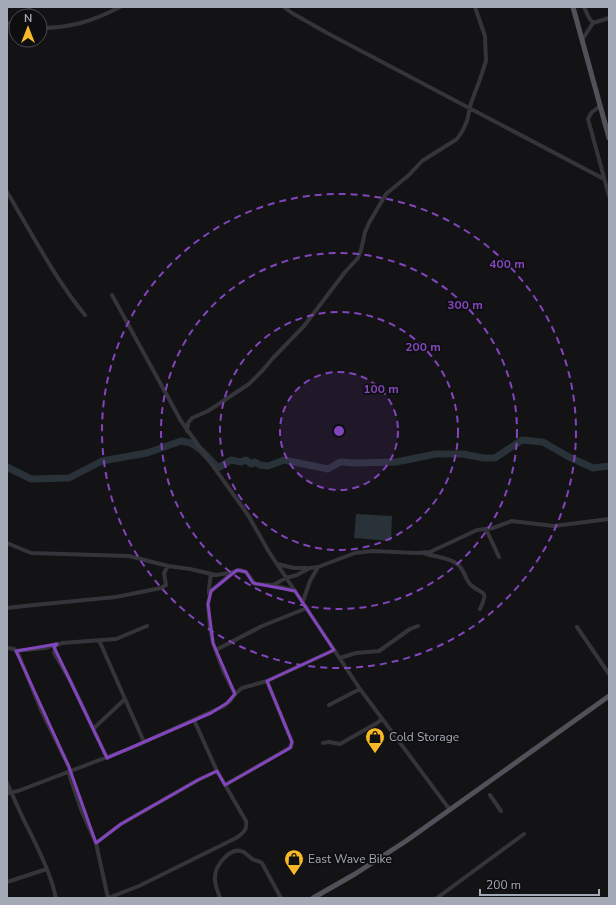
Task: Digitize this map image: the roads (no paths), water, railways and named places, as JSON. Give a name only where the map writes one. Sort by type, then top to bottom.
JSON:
[{"type":"main road","points":[[573,7],[609,138]]},
{"type":"main road","points":[[313,898],[324,895],[380,858],[450,810],[609,696]]},
{"type":"street","points":[[48,28],[65,27],[93,20],[120,7]]},
{"type":"street","points":[[284,7],[292,14],[329,34],[604,179]]},
{"type":"street","points":[[187,431],[188,423],[192,418],[208,412],[249,384],[304,326],[345,272],[358,258],[365,232],[386,194],[409,175],[422,161],[456,139],[463,130],[486,61],[485,36],[475,7]]},
{"type":"street","points":[[584,7],[593,23]]},
{"type":"street","points":[[582,40],[593,23],[609,18]]},
{"type":"street","points":[[600,106],[591,113],[588,119],[609,196]]},
{"type":"street","points":[[7,192],[74,303],[85,315]]},
{"type":"street","points":[[112,295],[187,431],[248,515],[286,578],[303,601],[360,689],[450,810]]},
{"type":"street","points":[[424,553],[437,549],[476,530],[497,527],[512,521],[554,526],[609,519]]},
{"type":"street","points":[[486,529],[499,557]]},
{"type":"street","points":[[7,542],[32,552],[129,556],[168,566],[211,574],[222,575],[237,570],[243,570],[255,584],[273,585],[295,591]]},
{"type":"street","points":[[277,564],[294,568],[310,568],[318,567],[361,552],[424,553],[458,564],[470,585],[484,594],[484,600],[480,608]]},
{"type":"street","points":[[7,608],[34,604],[116,597],[160,588],[166,585],[164,573],[168,566]]},
{"type":"street","points":[[303,601],[310,582],[318,567]]},
{"type":"street","points":[[273,585],[310,568]]},
{"type":"street","points":[[233,572],[214,588],[208,604],[210,628],[216,650],[223,670],[235,694]]},
{"type":"street","points":[[210,596],[209,588],[211,574]]},
{"type":"street","points":[[216,650],[262,626],[307,608]]},
{"type":"street","points":[[7,648],[16,651],[45,648],[57,644],[116,639],[148,626]]},
{"type":"street","points":[[340,658],[356,653],[379,650],[410,628],[418,626]]},
{"type":"street","points":[[577,627],[609,674]]},
{"type":"street","points":[[99,640],[124,700],[144,742]]},
{"type":"street","points":[[57,644],[55,646],[54,653],[70,680],[107,758]]},
{"type":"street","points":[[9,792],[18,791],[70,772],[144,742],[224,706],[242,688],[267,681],[334,650]]},
{"type":"street","points":[[16,651],[41,710],[53,731],[55,740],[69,767],[70,777],[82,812],[96,843],[108,898],[146,883],[236,838],[247,828],[246,821],[217,771],[194,720]]},
{"type":"street","points":[[225,785],[291,746],[292,742],[267,681]]},
{"type":"street","points":[[329,705],[360,689]]},
{"type":"street","points":[[94,728],[124,700]]},
{"type":"street","points":[[323,743],[330,742],[340,744],[377,724],[382,719]]},
{"type":"street","points":[[96,843],[121,824],[198,780],[217,771]]},
{"type":"street","points":[[7,783],[9,792],[40,852],[56,898]]},
{"type":"street","points":[[490,796],[501,811]]},
{"type":"street","points":[[437,898],[524,834]]},
{"type":"street","points":[[220,898],[215,885],[215,874],[221,862],[236,850],[240,850],[251,859],[262,863],[281,898]]},
{"type":"street","points":[[7,882],[47,869]]},
{"type":"waterway","points":[[7,467],[31,479],[69,478],[102,461],[147,453],[181,441],[191,443],[202,451],[218,468],[231,460],[241,462],[246,460],[251,464],[255,462],[260,465],[268,466],[284,460],[328,469],[340,462],[396,462],[436,454],[463,454],[484,458],[495,458],[522,440],[543,442],[569,457],[593,468],[609,466]]},
{"type":"place","name":"Cold Storage","points":[[375,754]]},
{"type":"place","name":"East Wave Bike","points":[[294,876]]}]
